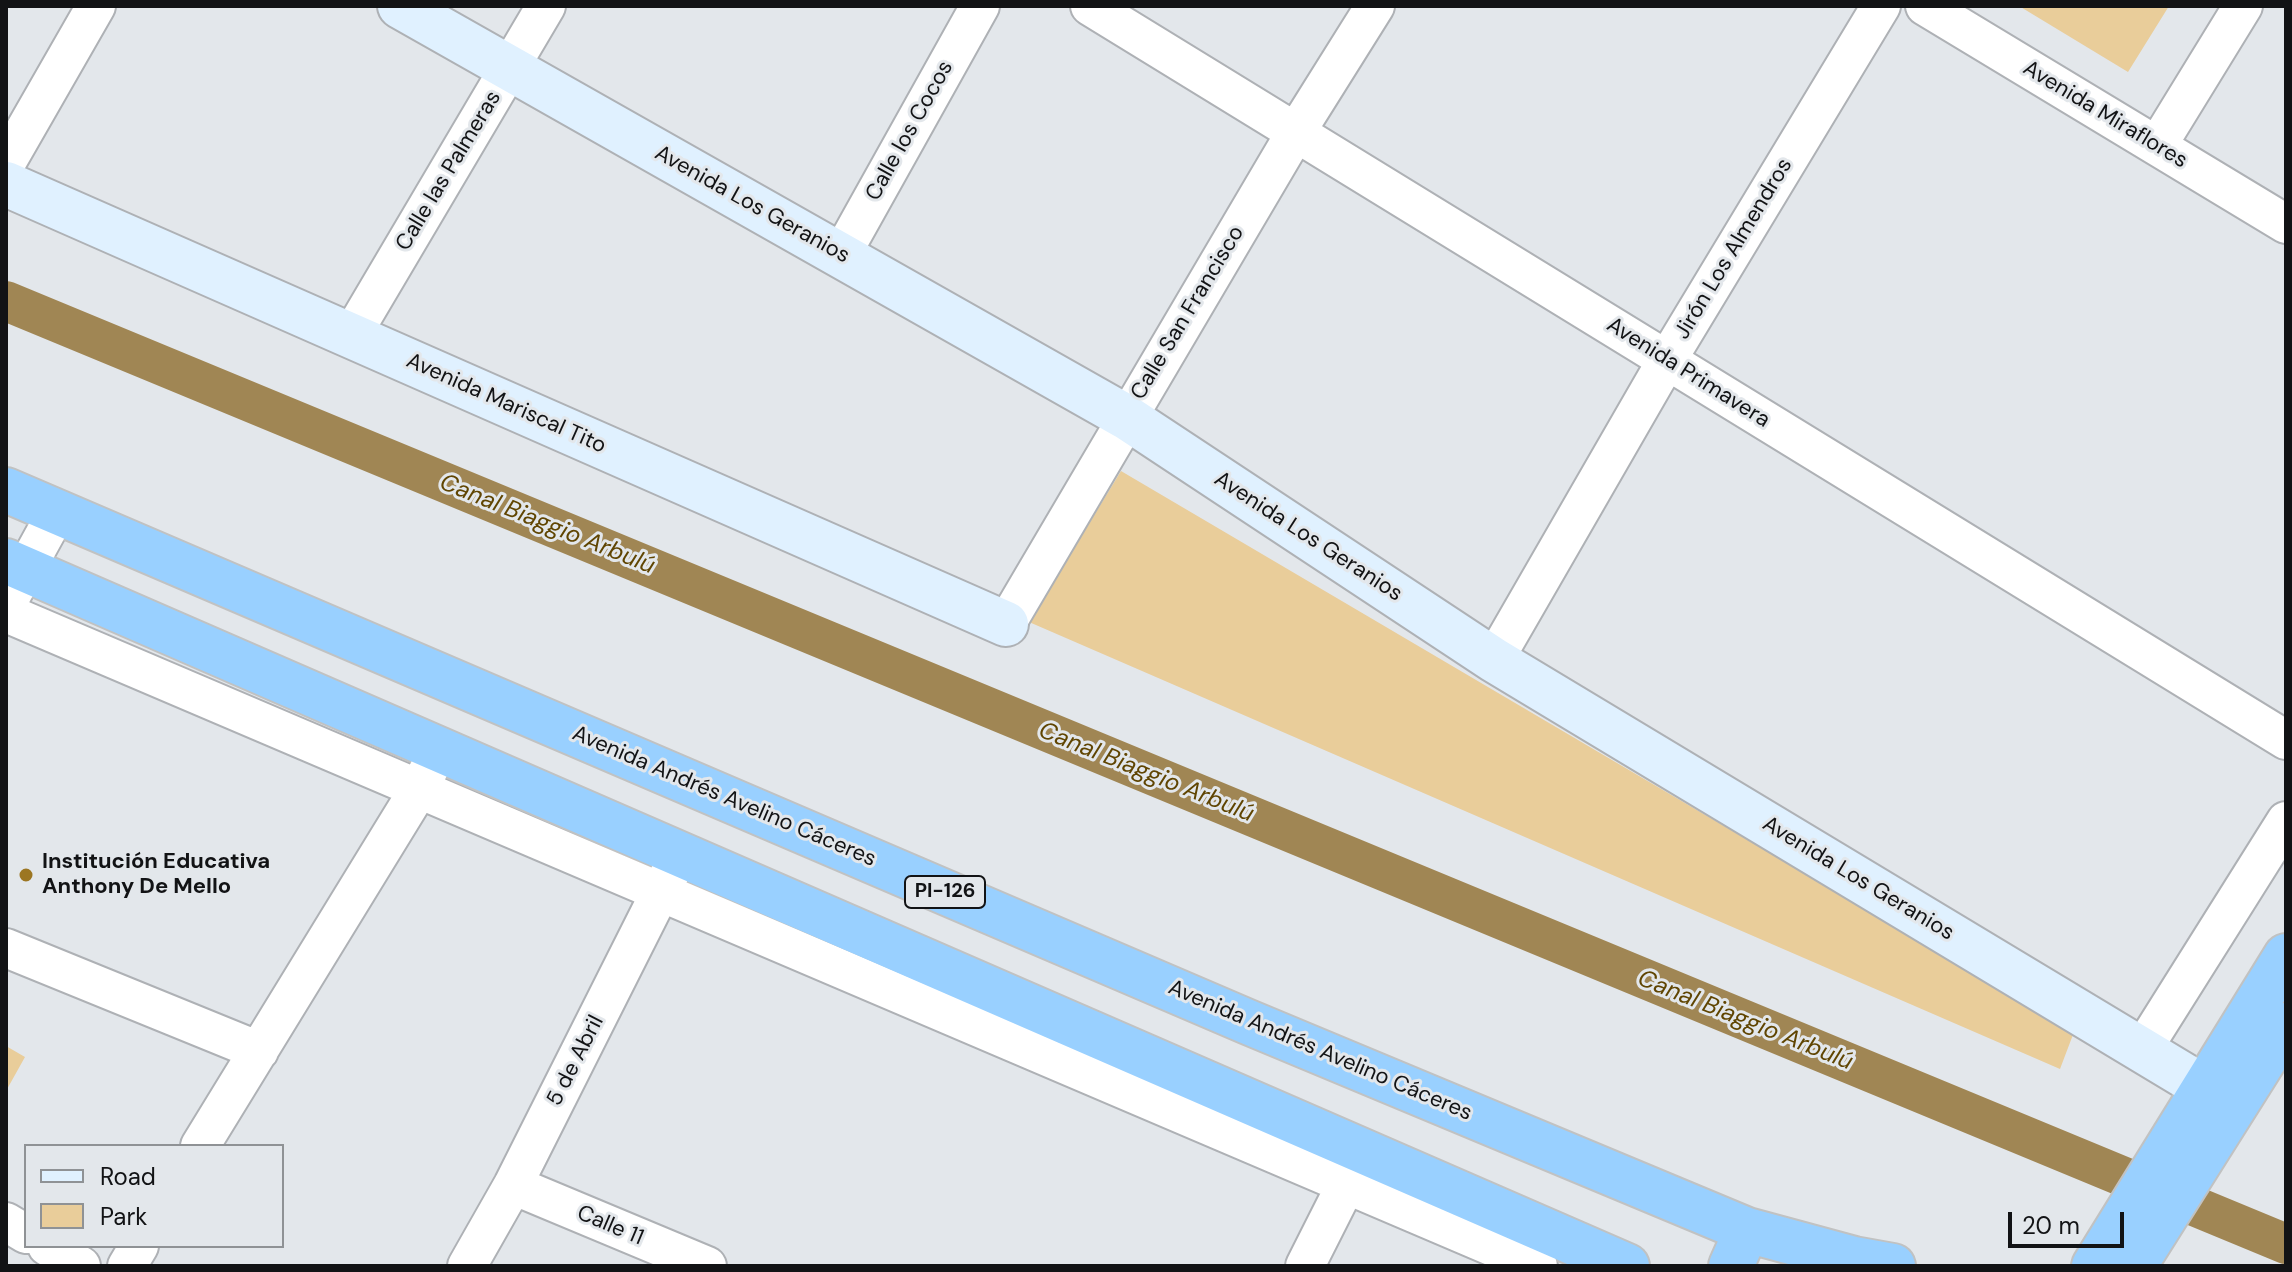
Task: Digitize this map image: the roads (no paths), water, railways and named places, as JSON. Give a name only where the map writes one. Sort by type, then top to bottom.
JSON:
[{"type":"highway","name":"Avenida Andrés Avelino Cáceres","points":[[6,490],[1248,1022],[1739,1248],[1854,1259],[1893,1266]]},
{"type":"highway","points":[[13,579],[438,750],[670,873],[1354,1168],[1627,1266]]},
{"type":"highway","points":[[2119,1259],[2205,1111],[2286,956]]},
{"type":"highway","points":[[2205,1111],[2286,1025]]},
{"type":"street","points":[[6,163],[96,6]]},
{"type":"street","name":"Avenida Los Geranios","points":[[400,6],[1126,417],[1494,660],[2142,1050],[2205,1111]]},
{"type":"street","name":"Calle las Palmeras","points":[[351,336],[546,6]]},
{"type":"street","name":"Calle los Cocos","points":[[841,255],[980,6]]},
{"type":"street","name":"Avenida Primavera","points":[[1090,6],[2286,740]]},
{"type":"street","name":"Calle San Francisco","points":[[1006,624],[1296,132],[1375,6]]},
{"type":"street","name":"Jirón Los Almendros","points":[[1494,660],[1667,360],[1881,6]]},
{"type":"street","name":"Avenida Miraflores","points":[[1925,6],[2286,224]]},
{"type":"street","points":[[2157,146],[2243,6]]},
{"type":"street","name":"Avenida Mariscal Tito","points":[[6,184],[1006,624]]},
{"type":"street","points":[[13,579],[57,512]]},
{"type":"street","points":[[6,613],[419,789],[670,873]]},
{"type":"street","points":[[201,1144],[419,789],[438,750]]},
{"type":"street","points":[[2142,1050],[2286,821]]},
{"type":"street","name":"5 de Abril","points":[[467,1266],[513,1185],[670,873]]},
{"type":"street","points":[[6,948],[259,1051]]},
{"type":"street","points":[[1305,1266],[1354,1168],[1538,1266]]},
{"type":"street","name":"Calle 11","points":[[513,1185],[707,1266]]},
{"type":"street","points":[[6,1222],[24,1233]]},
{"type":"street","points":[[50,1248],[81,1266]]},
{"type":"street","points":[[127,1266],[138,1248]]},
{"type":"waterway","name":"Canal Biaggio Arbulú","points":[[6,301],[2286,1244]]},
{"type":"place","name":"Institución Educativa Anthony De Mello","points":[[26,875]]}]
